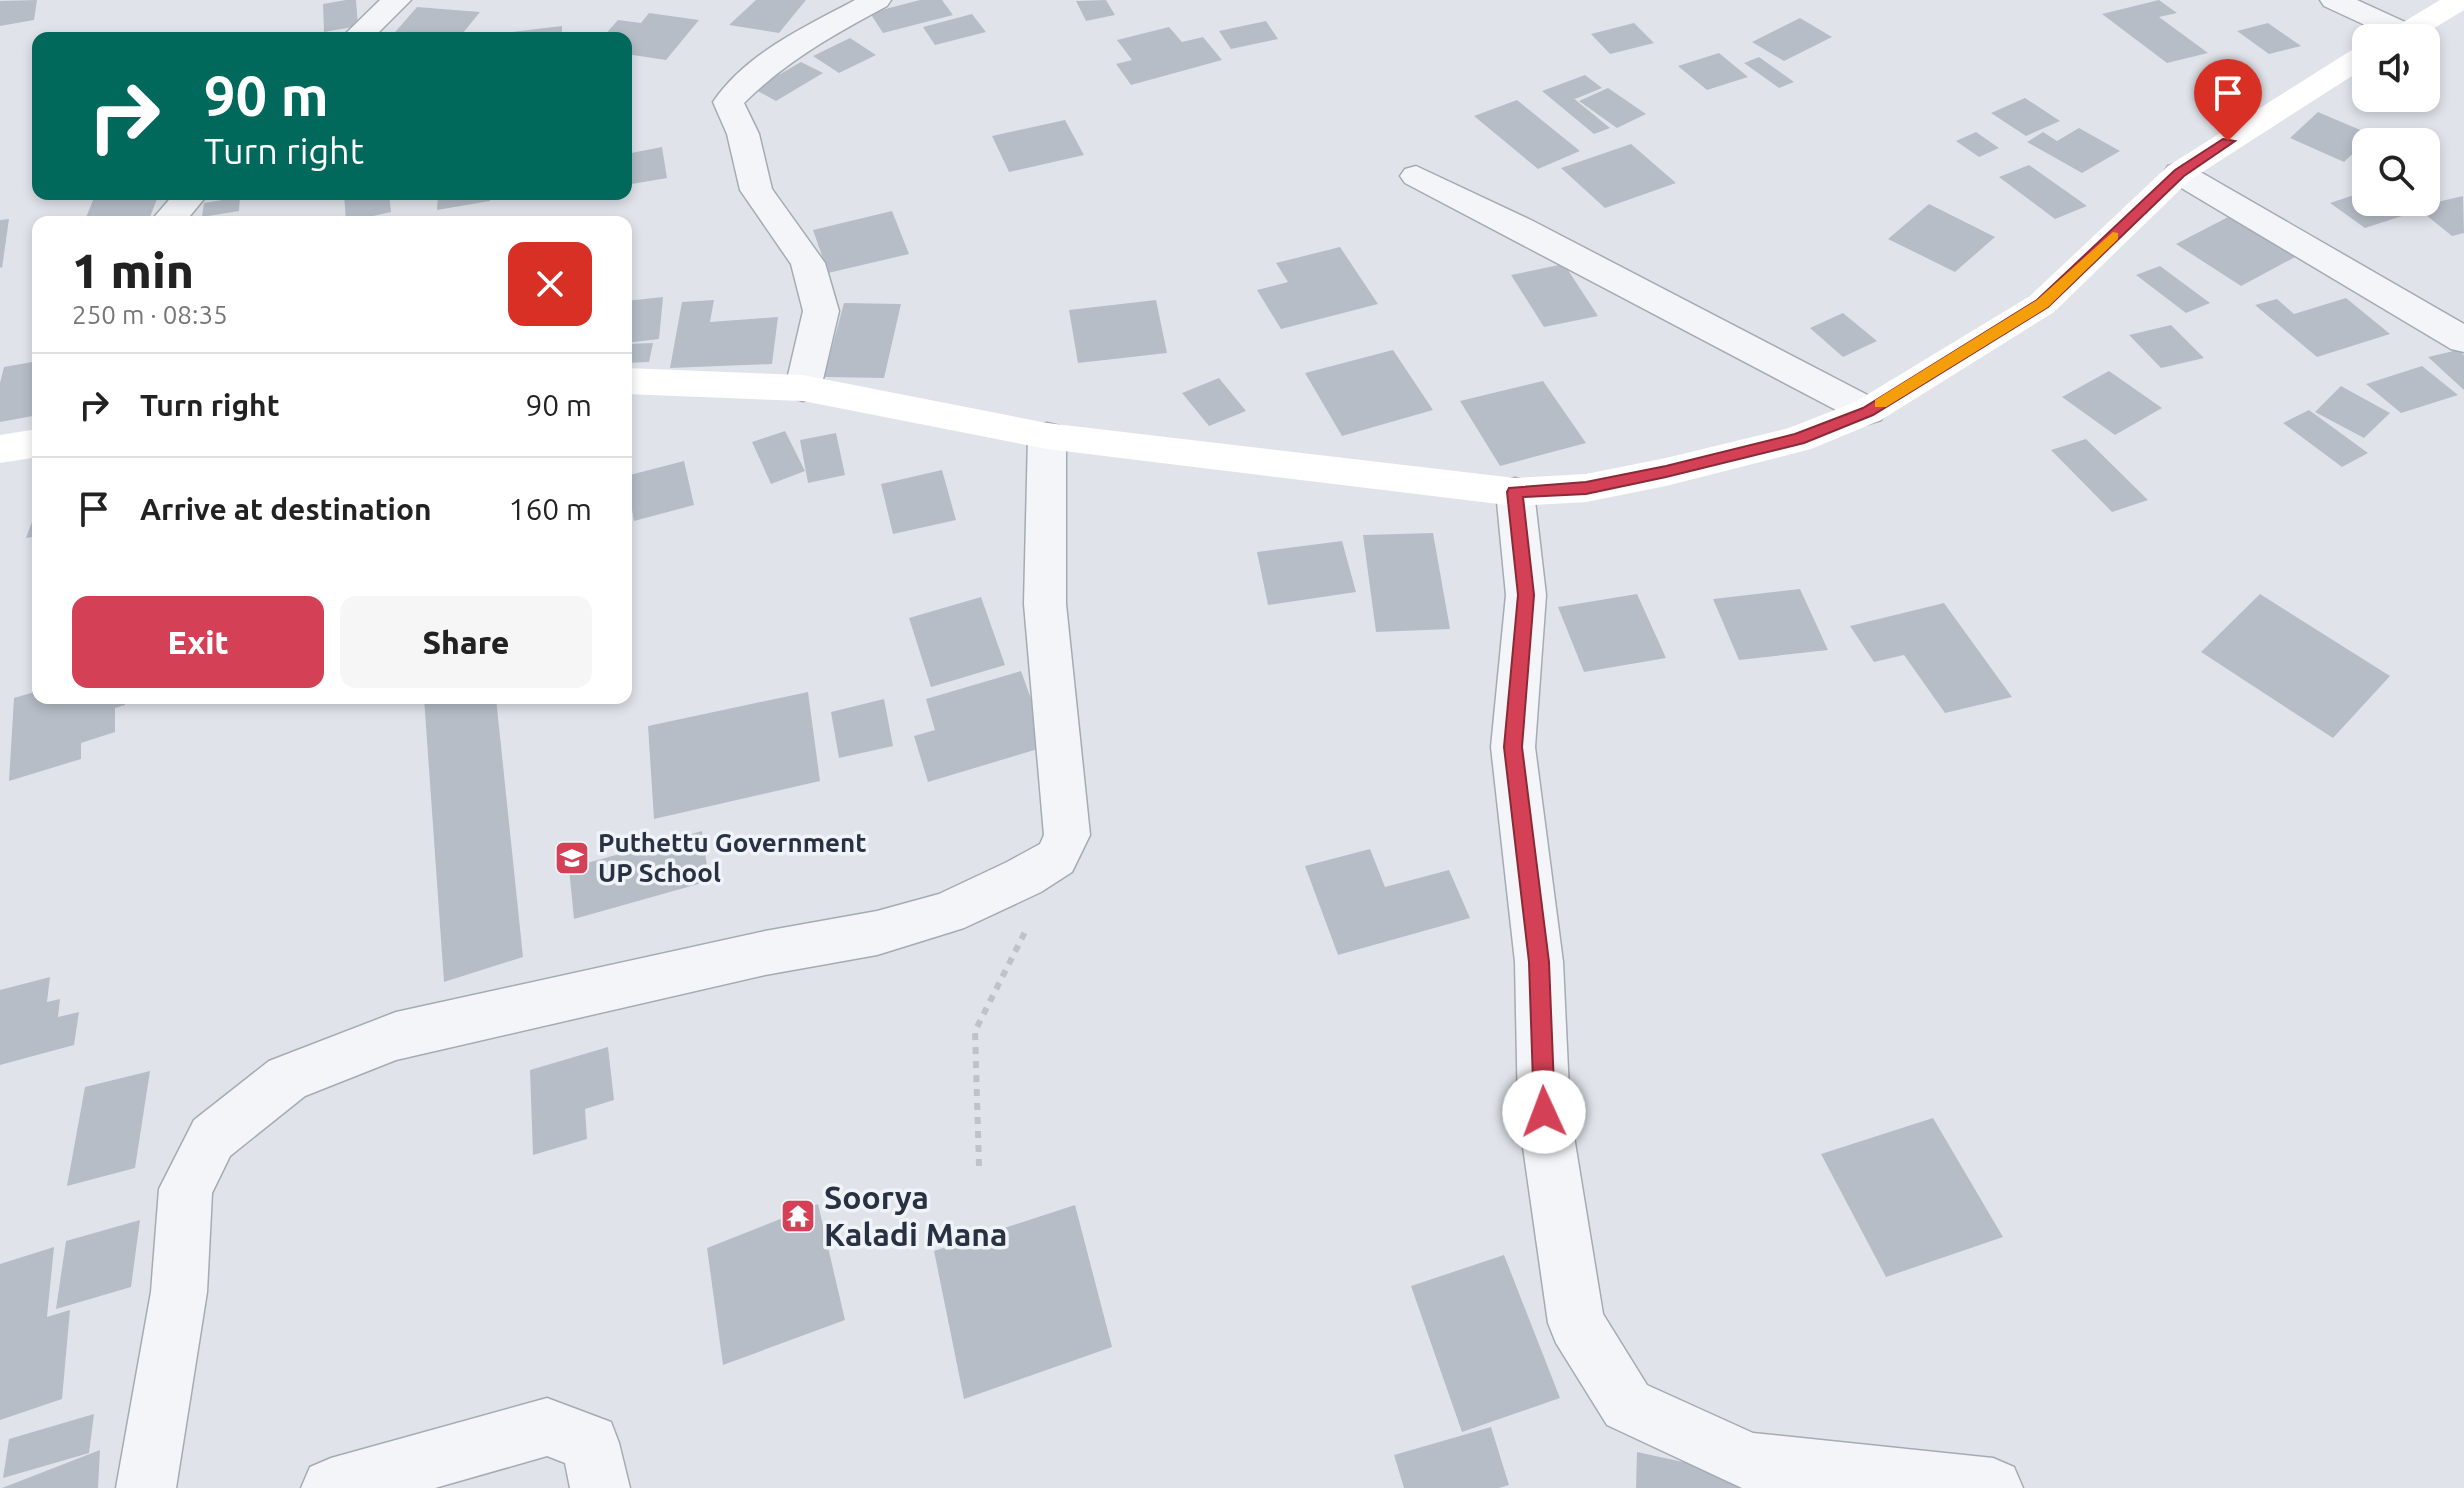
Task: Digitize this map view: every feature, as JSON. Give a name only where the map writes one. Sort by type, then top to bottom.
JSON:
[{"type":"main road","points":[[2421,24],[2460,0]]},
{"type":"main road","points":[[632,381],[803,388],[1047,436],[1515,492],[1586,488],[1666,472],[1798,439],[1868,411],[2042,304],[2179,173],[2352,63]]},
{"type":"main road","points":[[0,449],[32,444]]},
{"type":"street","points":[[362,32],[397,0]]},
{"type":"street","points":[[803,388],[821,311],[808,263],[756,190],[743,134],[728,102],[761,69],[802,40],[877,0]]},
{"type":"street","points":[[2334,0],[2379,24]]},
{"type":"street","points":[[2179,173],[2464,340]]},
{"type":"street","points":[[1416,176],[1868,411]]},
{"type":"street","points":[[172,216],[187,200]]},
{"type":"street","points":[[146,1488],[179,1292],[186,1189],[212,1138],[287,1078],[396,1036],[765,953],[877,933],[947,913],[1024,877],[1056,858],[1067,835],[1045,604],[1047,436]]},
{"type":"street","points":[[1515,492],[1526,595],[1513,747],[1539,962],[1544,1112],[1576,1323],[1627,1405],[1750,1462],[1993,1488]]},
{"type":"street","points":[[331,1488],[547,1427],[590,1443],[600,1488]]},
{"type":"path","points":[[979,1166],[975,1031],[1019,948],[1038,897],[1024,877]]},
{"type":"building","points":[[37,0],[34,20],[0,26],[0,1]]},
{"type":"building","points":[[356,0],[358,26],[324,32],[323,4]]},
{"type":"building","points":[[756,0],[806,0],[779,33],[729,25]]},
{"type":"building","points":[[920,0],[942,0],[953,15],[883,33],[870,13]]},
{"type":"building","points":[[1106,0],[1115,15],[1086,21],[1076,1]]},
{"type":"building","points":[[2159,0],[2177,13],[2159,17],[2208,53],[2167,63],[2102,14]]},
{"type":"building","points":[[417,7],[480,12],[464,32],[395,32]]},
{"type":"building","points":[[649,13],[699,20],[666,60],[632,55],[632,32],[607,32],[618,20],[641,23]]},
{"type":"building","points":[[972,14],[986,32],[935,45],[923,27]]},
{"type":"building","points":[[1800,18],[1832,37],[1784,61],[1752,42]]},
{"type":"building","points":[[1266,21],[1278,39],[1231,49],[1219,31]]},
{"type":"building","points":[[1634,23],[1654,43],[1610,54],[1591,34]]},
{"type":"building","points":[[2268,23],[2301,46],[2269,54],[2237,31]]},
{"type":"building","points":[[562,26],[562,32],[512,32]]},
{"type":"building","points":[[1169,27],[1182,42],[1203,37],[1222,60],[1131,85],[1116,64],[1132,60],[1117,40]]},
{"type":"building","points":[[850,38],[876,55],[839,73],[813,56]]},
{"type":"building","points":[[1719,53],[1748,77],[1707,90],[1678,66]]},
{"type":"building","points":[[1759,57],[1794,82],[1779,88],[1744,63]]},
{"type":"building","points":[[801,62],[823,73],[776,101],[754,89]]},
{"type":"building","points":[[1585,75],[1602,88],[1575,99],[1572,97],[1610,128],[1594,134],[1542,91]]},
{"type":"building","points":[[1608,88],[1646,114],[1617,128],[1579,101]]},
{"type":"building","points":[[2025,98],[2060,121],[2026,136],[1991,113]]},
{"type":"building","points":[[1517,100],[1580,151],[1538,169],[1474,116]]},
{"type":"building","points":[[2318,112],[2356,128],[2352,128],[2352,154],[2344,162],[2290,138]]},
{"type":"building","points":[[1065,120],[1084,155],[1009,172],[992,136]]},
{"type":"building","points":[[2079,128],[2120,151],[2082,173],[2027,142],[2043,132],[2057,141]]},
{"type":"building","points":[[1976,132],[1999,148],[1979,157],[1956,141]]},
{"type":"building","points":[[1631,144],[1676,183],[1605,208],[1561,168]]},
{"type":"building","points":[[662,147],[667,178],[632,184],[632,153]]},
{"type":"building","points":[[2029,165],[2087,206],[2055,219],[1999,177]]},
{"type":"building","points":[[2352,196],[2352,216],[2402,216],[2365,228],[2330,203]]},
{"type":"building","points":[[2463,196],[2464,233],[2452,236],[2427,216],[2440,216],[2440,201]]},
{"type":"building","points":[[93,200],[157,200],[150,216],[86,216]]},
{"type":"building","points":[[240,200],[239,211],[208,216],[202,216],[204,203]]},
{"type":"building","points":[[344,200],[390,200],[391,212],[373,216],[346,216]]},
{"type":"building","points":[[438,200],[490,200],[490,201],[437,210]]},
{"type":"building","points":[[1929,204],[1995,237],[1955,272],[1888,239]]},
{"type":"building","points":[[892,211],[909,254],[828,273],[813,230]]},
{"type":"building","points":[[2232,215],[2297,256],[2241,286],[2176,244]]},
{"type":"building","points":[[9,219],[2,268],[0,220]]},
{"type":"building","points":[[1340,247],[1378,304],[1281,329],[1257,290],[1288,282],[1276,263]]},
{"type":"building","points":[[1564,264],[1598,316],[1544,327],[1511,275]]},
{"type":"building","points":[[2160,266],[2210,303],[2186,313],[2136,275]]},
{"type":"building","points":[[663,297],[659,339],[632,342],[632,300]]},
{"type":"building","points":[[2346,298],[2390,334],[2317,357],[2255,305],[2277,299],[2294,314]]},
{"type":"building","points":[[714,300],[710,322],[778,317],[772,364],[670,368],[682,302]]},
{"type":"building","points":[[1156,300],[1167,353],[1078,363],[1069,310]]},
{"type":"building","points":[[844,303],[901,304],[884,378],[824,377]]},
{"type":"building","points":[[1843,313],[1877,341],[1843,357],[1810,328]]},
{"type":"building","points":[[2171,325],[2204,358],[2161,368],[2129,335]]},
{"type":"building","points":[[653,343],[649,362],[632,363],[632,344]]},
{"type":"building","points":[[1393,350],[1433,410],[1342,436],[1305,373]]},
{"type":"building","points":[[2458,350],[2464,355],[2464,390],[2428,357]]},
{"type":"building","points":[[32,362],[32,416],[0,422],[0,383],[4,367]]},
{"type":"building","points":[[2422,366],[2458,395],[2401,413],[2366,384]]},
{"type":"building","points":[[2109,371],[2162,408],[2115,435],[2062,397]]},
{"type":"building","points":[[1219,378],[1246,411],[1209,426],[1182,393]]},
{"type":"building","points":[[1543,381],[1586,443],[1500,466],[1460,401]]},
{"type":"building","points":[[2341,386],[2390,413],[2364,438],[2315,412]]},
{"type":"building","points":[[2309,410],[2368,453],[2342,467],[2283,423]]},
{"type":"building","points":[[785,431],[805,471],[771,484],[752,442]]},
{"type":"building","points":[[836,433],[845,475],[808,483],[800,440]]},
{"type":"building","points":[[2086,439],[2148,500],[2112,512],[2051,450]]},
{"type":"building","points":[[684,461],[694,505],[634,521],[632,474]]},
{"type":"building","points":[[942,470],[956,520],[893,534],[881,484]]},
{"type":"building","points":[[32,522],[32,537],[26,538]]},
{"type":"building","points":[[1433,533],[1450,629],[1376,632],[1363,535]]},
{"type":"building","points":[[1342,541],[1356,592],[1268,605],[1257,552]]},
{"type":"building","points":[[1800,589],[1828,650],[1739,660],[1713,599]]},
{"type":"building","points":[[1637,594],[1666,658],[1584,672],[1558,607]]},
{"type":"building","points":[[2260,594],[2390,676],[2333,738],[2201,652]]},
{"type":"building","points":[[981,597],[1005,665],[931,687],[909,618]]},
{"type":"building","points":[[1944,603],[2012,697],[1945,713],[1904,655],[1874,662],[1850,626]]},
{"type":"building","points":[[1021,671],[1048,746],[928,782],[914,736],[935,730],[926,699]]},
{"type":"building","points":[[808,692],[820,781],[654,819],[648,726]]},
{"type":"building","points":[[32,693],[32,704],[125,705],[115,708],[115,732],[81,743],[81,759],[9,781],[14,698]]},
{"type":"building","points":[[884,699],[893,746],[839,758],[831,712]]},
{"type":"building","points":[[424,704],[497,704],[523,957],[444,982]]},
{"type":"building","points":[[702,831],[709,881],[574,919],[569,868]]},
{"type":"building","points":[[1370,849],[1385,887],[1449,870],[1470,918],[1338,955],[1305,866]]},
{"type":"building","points":[[50,977],[47,1002],[60,999],[58,1017],[79,1012],[74,1045],[0,1065],[0,990]]},
{"type":"building","points":[[608,1047],[614,1100],[585,1109],[587,1139],[533,1155],[530,1070]]},
{"type":"building","points":[[150,1071],[135,1168],[67,1186],[85,1087]]},
{"type":"building","points":[[1933,1118],[2003,1237],[1886,1277],[1821,1154]]},
{"type":"building","points":[[818,1204],[845,1320],[723,1365],[707,1248]]},
{"type":"building","points":[[1075,1205],[1112,1347],[964,1399],[934,1251]]},
{"type":"building","points":[[140,1220],[131,1287],[56,1309],[66,1241]]},
{"type":"building","points":[[54,1247],[47,1317],[70,1310],[62,1399],[0,1420],[0,1264]]},
{"type":"building","points":[[1504,1255],[1560,1398],[1462,1432],[1411,1286]]},
{"type":"building","points":[[94,1414],[89,1453],[3,1478],[9,1439]]},
{"type":"building","points":[[1491,1427],[1509,1485],[1499,1488],[1404,1488],[1394,1455]]},
{"type":"building","points":[[100,1450],[98,1488],[2,1488]]},
{"type":"building","points":[[1637,1452],[1738,1474],[1738,1488],[1636,1488]]},
{"type":"slow traffic","points":[[1881,403],[2042,304],[2113,236]]},
{"type":"place","name":"Puthettu Government UP School","points":[[572,858]]},
{"type":"place","name":"Soorya Kaladi Mana","points":[[798,1216]]},
{"type":"route","points":[[1544,1112],[1539,962],[1513,747],[1526,595],[1515,492],[1586,488],[1666,472],[1798,439],[1868,411],[2042,304],[2179,173],[2228,141]]}]
